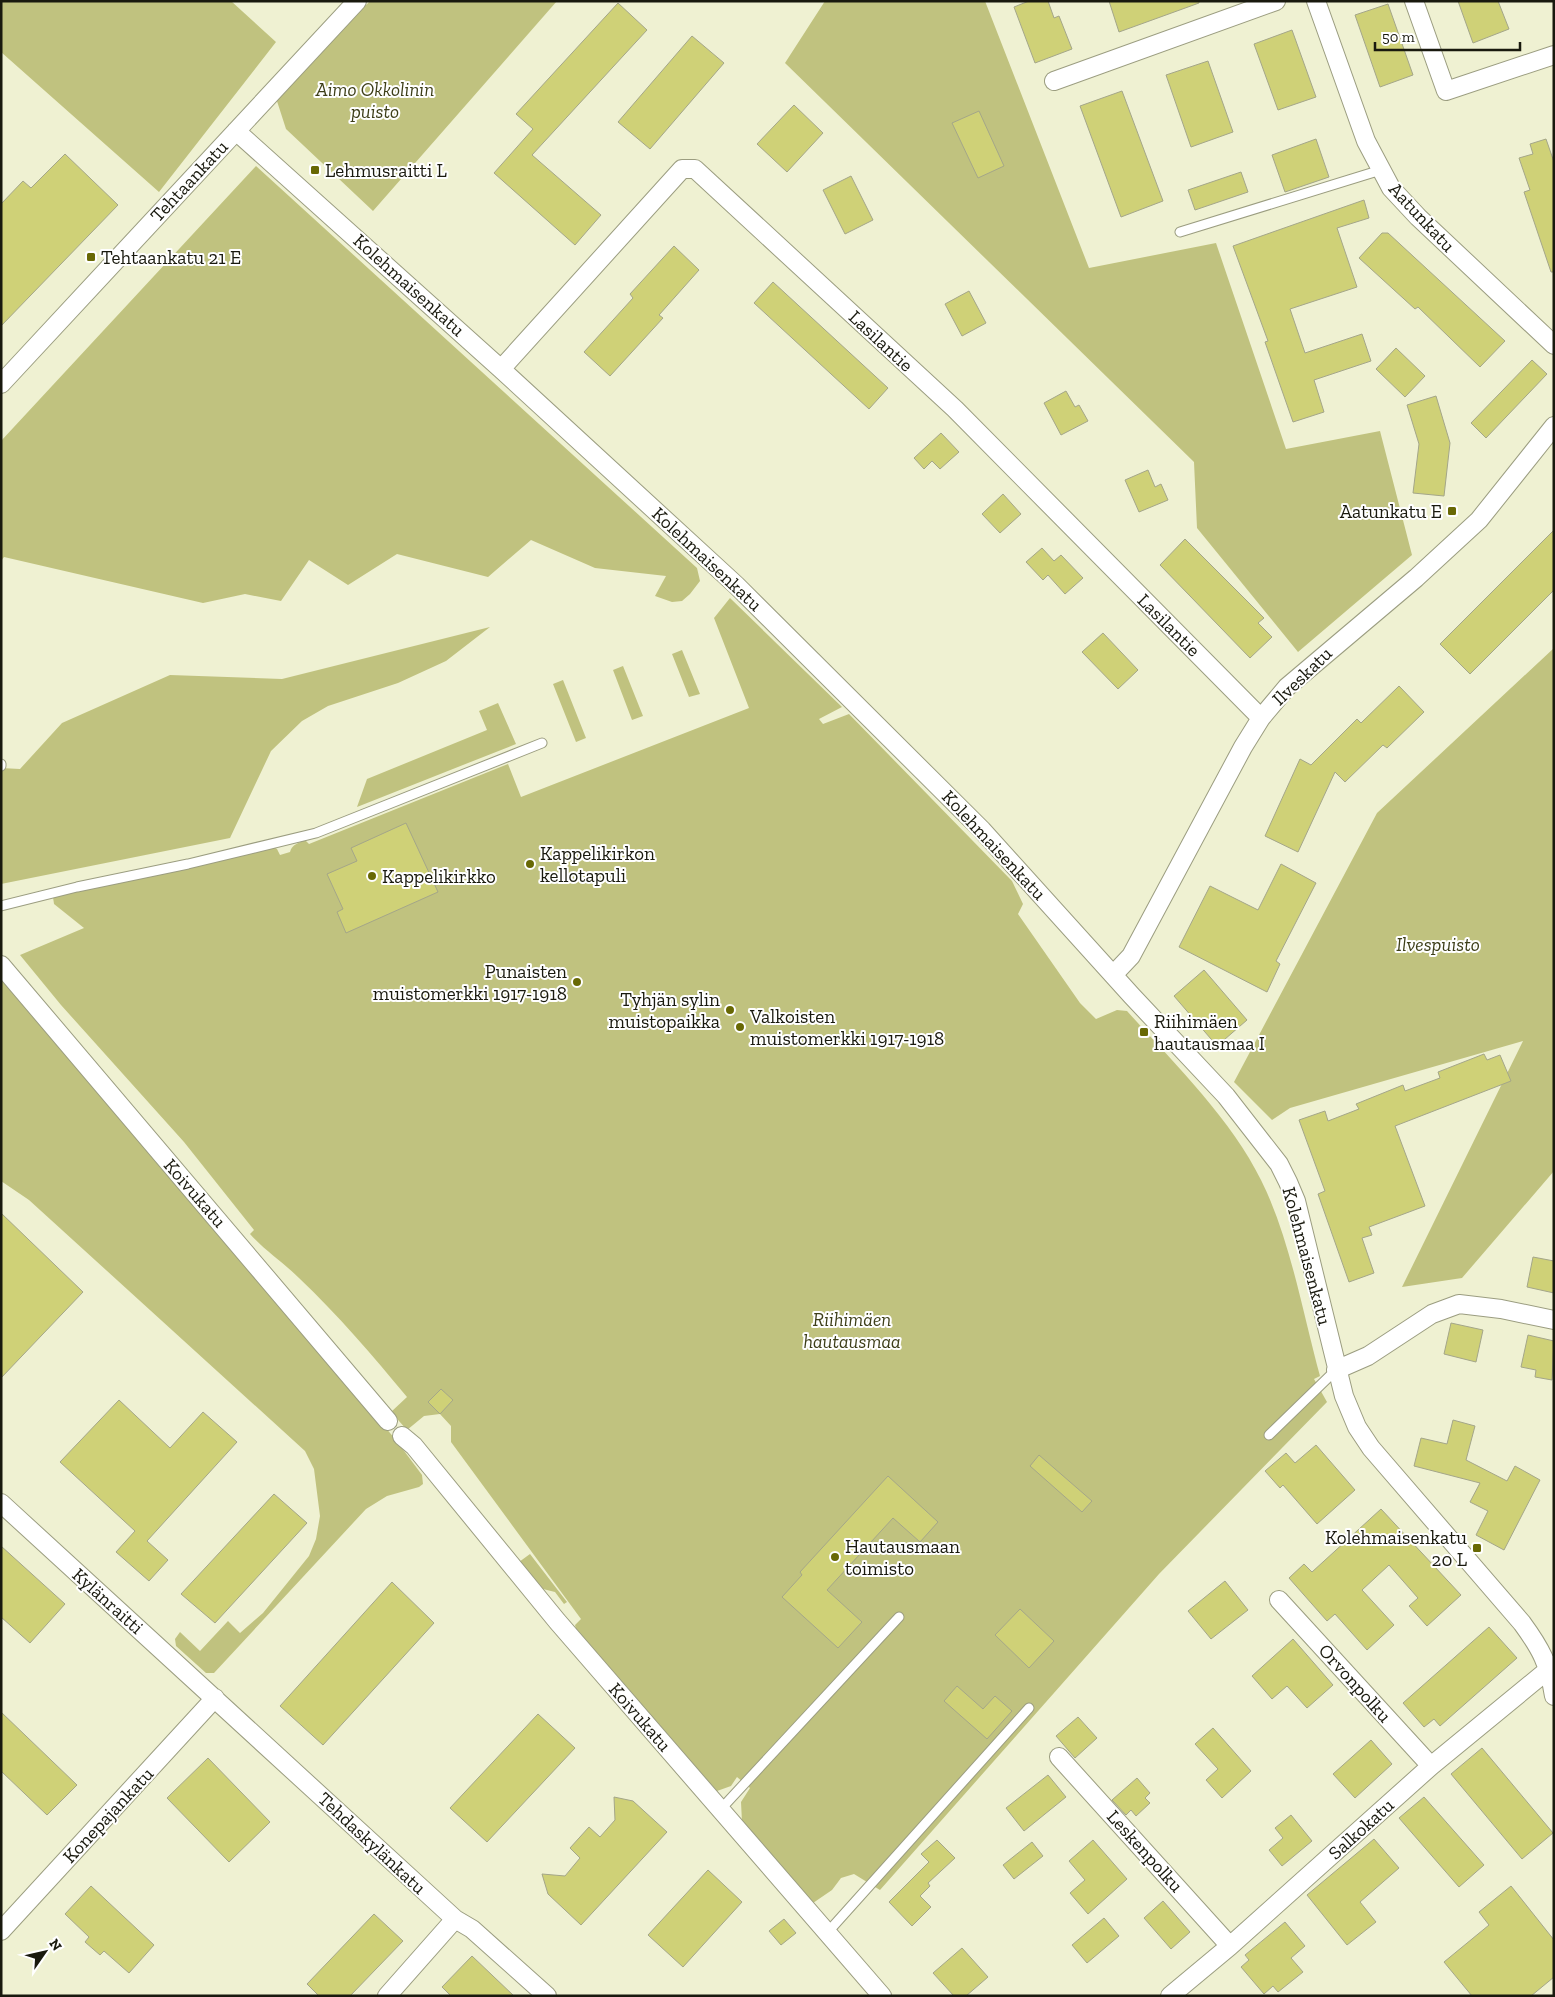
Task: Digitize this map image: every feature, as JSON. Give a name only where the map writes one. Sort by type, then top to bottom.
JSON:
[{"type":"street","name":"Tehtaankatu","points":[[1,384],[357,1]]},
{"type":"street","points":[[1054,82],[1276,1]]},
{"type":"street","name":"Aatunkatu","points":[[1316,1],[1357,117],[1391,188],[1418,217],[1554,346]]},
{"type":"street","points":[[1414,1],[1446,91],[1554,55]]},
{"type":"street","name":"Kolehmaisenkatu","points":[[236,131],[723,572],[982,830],[1226,1096],[1279,1164],[1296,1200],[1336,1370],[1350,1414],[1364,1438],[1522,1623],[1541,1649],[1551,1667],[1554,1696]]},
{"type":"street","name":"Lasilantie","points":[[501,369],[682,169],[695,169],[955,409],[1261,718]]},
{"type":"street","name":"Ilveskatu","points":[[1113,975],[1131,956],[1238,755],[1261,718],[1287,687],[1416,578],[1479,520],[1554,426]]},
{"type":"street","name":"Koivukatu","points":[[1,965],[388,1421]]},
{"type":"street","points":[[1336,1370],[1368,1356],[1432,1314],[1459,1304],[1492,1308],[1554,1320]]},
{"type":"street","name":"Koivukatu","points":[[402,1436],[414,1446],[557,1621],[882,1996]]},
{"type":"street","name":"Kylänraitti","points":[[1,1503],[215,1698]]},
{"type":"street","name":"Orvonpolku","points":[[1279,1600],[1431,1766]]},
{"type":"street","name":"Salkokatu","points":[[1170,1996],[1230,1946],[1431,1766],[1551,1667]]},
{"type":"street","name":"Tehdaskylänkatu","points":[[215,1698],[455,1919],[472,1929],[547,1996]]},
{"type":"street","name":"Konepajankatu","points":[[1,1931],[215,1698]]},
{"type":"street","name":"Leskenpolku","points":[[1060,1757],[1230,1946]]},
{"type":"street","points":[[387,1996],[455,1919]]},
{"type":"lane","points":[[1180,232],[1381,170]]},
{"type":"lane","points":[[1,906],[316,833],[542,743]]},
{"type":"lane","points":[[1269,1435],[1336,1370]]},
{"type":"lane","points":[[720,1810],[899,1617]]},
{"type":"lane","points":[[827,1933],[1029,1708]]},
{"type":"green space","points":[[1,1],[231,1],[276,42],[159,192],[1,52]]},
{"type":"green space","name":"Aimo Okkolinin puisto","points":[[370,1],[557,1],[373,211],[286,129],[276,98]]},
{"type":"green space","points":[[825,1],[985,1],[1089,268],[1216,243],[1286,449],[1380,431],[1412,555],[1298,652],[1197,528],[1194,462],[785,63]]},
{"type":"green space","points":[[256,166],[697,568],[700,581],[690,594],[682,601],[672,602],[655,596],[666,576],[595,568],[531,540],[488,577],[397,554],[348,585],[309,560],[281,601],[245,594],[203,603],[4,557],[1,561],[1,441]]},
{"type":"green space","name":"Riihimäen hautausmaa","points":[[730,598],[842,707],[819,719],[823,724],[849,714],[1012,881],[1023,904],[1018,914],[1080,1003],[1096,1019],[1117,1010],[1127,1011],[1218,1113],[1249,1158],[1261,1180],[1280,1226],[1295,1276],[1320,1376],[1314,1379],[1327,1402],[1159,1574],[880,1890],[854,1874],[841,1878],[832,1890],[813,1903],[742,1822],[741,1802],[750,1788],[737,1777],[731,1786],[717,1791],[576,1629],[575,1625],[581,1619],[451,1442],[451,1426],[440,1414],[424,1416],[407,1430],[391,1412],[407,1397],[328,1306],[250,1234],[254,1230],[184,1142],[61,1005],[20,955],[84,928],[54,904],[53,897],[58,895],[272,846],[277,849],[280,855],[290,852],[294,845],[305,840],[309,844],[508,764],[521,797],[749,708],[714,618]]},
{"type":"green space","points":[[490,627],[446,661],[398,683],[328,706],[302,721],[271,751],[230,838],[1,884],[1,768],[20,769],[62,723],[170,675],[282,679]]},
{"type":"green space","name":"Ilvespuisto","points":[[1554,648],[1554,1171],[1462,1278],[1402,1287],[1523,1041],[1290,1108],[1272,1120],[1234,1082],[1377,813]]},
{"type":"green space","points":[[682,650],[700,694],[689,697],[672,654]]},
{"type":"green space","points":[[623,666],[643,716],[632,720],[613,670]]},
{"type":"green space","points":[[563,680],[586,738],[576,742],[553,684]]},
{"type":"green space","points":[[498,703],[516,744],[357,807],[367,779],[487,730],[479,711]]},
{"type":"green space","points":[[1,977],[396,1440],[422,1475],[423,1484],[419,1487],[387,1496],[366,1509],[214,1673],[206,1673],[176,1646],[175,1639],[180,1632],[200,1651],[228,1621],[240,1633],[263,1613],[309,1556],[316,1539],[320,1516],[314,1469],[305,1451],[29,1200],[1,1181]]},
{"type":"green space","points":[[530,1554],[567,1602],[564,1604],[555,1592],[543,1589],[519,1562]]},
{"type":"building","points":[[1029,1],[1048,1],[1054,18],[1059,16],[1072,49],[1035,63],[1014,7]]},
{"type":"building","points":[[1109,1],[1199,1],[1199,3],[1119,32]]},
{"type":"building","points":[[1458,1],[1498,1],[1509,29],[1473,43]]},
{"type":"building","points":[[618,3],[647,30],[532,155],[601,215],[575,245],[494,173],[533,129],[516,114]]},
{"type":"building","points":[[1388,4],[1413,75],[1380,87],[1355,15]]},
{"type":"building","points":[[1292,30],[1316,97],[1278,110],[1254,44]]},
{"type":"building","points":[[692,36],[724,63],[650,149],[618,122]]},
{"type":"building","points":[[1208,61],[1233,132],[1191,147],[1166,75]]},
{"type":"building","points":[[1122,91],[1163,201],[1121,217],[1080,106]]},
{"type":"building","points":[[794,105],[823,133],[787,172],[757,144]]},
{"type":"building","points":[[979,111],[1004,166],[978,178],[952,123]]},
{"type":"building","points":[[1316,139],[1329,177],[1285,192],[1272,155]]},
{"type":"building","points":[[1546,139],[1554,162],[1554,272],[1551,272],[1524,192],[1530,190],[1519,158],[1533,154],[1530,144]]},
{"type":"building","points":[[65,154],[118,205],[1,326],[1,204],[23,181],[31,188]]},
{"type":"building","points":[[1241,172],[1248,192],[1195,210],[1188,190]]},
{"type":"building","points":[[851,176],[873,220],[845,234],[823,190]]},
{"type":"building","points":[[1364,200],[1369,218],[1337,228],[1357,287],[1290,309],[1305,353],[1362,334],[1371,361],[1314,380],[1324,412],[1293,422],[1265,342],[1268,341],[1233,246]]},
{"type":"building","points":[[1382,233],[1388,233],[1505,341],[1480,367],[1418,307],[1415,309],[1359,258]]},
{"type":"building","points":[[674,246],[699,270],[659,315],[663,318],[610,376],[584,352],[633,298],[630,294]]},
{"type":"building","points":[[773,282],[888,388],[869,409],[754,303]]},
{"type":"building","points":[[969,291],[986,323],[962,336],[945,304]]},
{"type":"building","points":[[1396,348],[1425,376],[1405,397],[1376,369]]},
{"type":"building","points":[[1532,360],[1547,374],[1486,438],[1471,423]]},
{"type":"building","points":[[1066,391],[1075,407],[1079,405],[1088,421],[1061,435],[1044,403]]},
{"type":"building","points":[[1436,396],[1450,443],[1444,496],[1413,493],[1419,444],[1407,405]]},
{"type":"building","points":[[941,433],[959,452],[940,469],[932,461],[924,469],[914,458]]},
{"type":"building","points":[[1148,470],[1155,487],[1161,484],[1168,500],[1139,512],[1125,480]]},
{"type":"building","points":[[1003,494],[1021,514],[1000,533],[982,514]]},
{"type":"building","points":[[1554,530],[1554,590],[1470,674],[1440,644]]},
{"type":"building","points":[[1185,539],[1264,618],[1258,623],[1272,637],[1250,658],[1160,565]]},
{"type":"building","points":[[1042,548],[1054,561],[1061,555],[1083,578],[1065,594],[1048,575],[1043,580],[1026,562]]},
{"type":"building","points":[[1103,633],[1138,670],[1118,689],[1082,652]]},
{"type":"building","points":[[1399,686],[1424,712],[1387,748],[1383,745],[1345,782],[1335,772],[1298,852],[1265,836],[1300,759],[1311,765],[1357,719],[1361,723]]},
{"type":"building","name":"Kappelikirkko","points":[[406,823],[438,892],[346,933],[337,912],[343,909],[327,874],[357,861],[351,848]]},
{"type":"building","points":[[1281,864],[1316,883],[1276,961],[1280,964],[1267,992],[1179,947],[1210,886],[1258,910]]},
{"type":"building","points":[[1204,970],[1247,1020],[1217,1046],[1174,996]]},
{"type":"building","points":[[1484,1054],[1487,1060],[1500,1055],[1511,1081],[1395,1126],[1425,1206],[1369,1227],[1372,1235],[1362,1238],[1374,1273],[1349,1282],[1318,1194],[1325,1191],[1299,1120],[1325,1111],[1328,1121],[1359,1109],[1356,1104],[1403,1085],[1405,1091],[1440,1078],[1438,1072]]},
{"type":"building","points":[[1,1213],[83,1292],[1,1378]]},
{"type":"building","points":[[1533,1257],[1554,1261],[1554,1293],[1527,1287]]},
{"type":"building","points":[[1451,1323],[1483,1330],[1476,1362],[1444,1354]]},
{"type":"building","points":[[1528,1335],[1554,1341],[1552,1380],[1535,1377],[1536,1370],[1521,1367]]},
{"type":"building","points":[[441,1389],[453,1400],[440,1414],[428,1402]]},
{"type":"building","points":[[119,1400],[170,1448],[203,1412],[237,1442],[147,1541],[168,1560],[149,1581],[116,1552],[135,1531],[60,1462]]},
{"type":"building","points":[[1453,1420],[1475,1426],[1466,1460],[1507,1481],[1515,1466],[1540,1480],[1504,1550],[1476,1535],[1488,1511],[1470,1502],[1480,1483],[1414,1466],[1421,1438],[1447,1444]]},
{"type":"building","points":[[1316,1445],[1355,1490],[1317,1524],[1283,1485],[1280,1488],[1265,1471],[1286,1453],[1295,1463]]},
{"type":"building","points":[[1039,1455],[1092,1501],[1082,1512],[1030,1466]]},
{"type":"building","name":"Hautausmaan toimisto","points":[[888,1476],[938,1522],[920,1542],[893,1518],[827,1590],[862,1622],[838,1648],[782,1597],[802,1575],[800,1572]]},
{"type":"building","points":[[274,1494],[307,1523],[215,1623],[181,1594]]},
{"type":"building","points":[[1381,1509],[1461,1595],[1427,1626],[1409,1606],[1418,1598],[1389,1565],[1362,1590],[1394,1625],[1367,1650],[1335,1614],[1327,1621],[1289,1578],[1304,1564],[1312,1572]]},
{"type":"building","points":[[1,1546],[65,1604],[30,1643],[1,1617]]},
{"type":"building","points":[[1225,1581],[1248,1610],[1211,1639],[1188,1611]]},
{"type":"building","points":[[392,1582],[434,1623],[323,1745],[280,1706]]},
{"type":"building","points":[[1020,1609],[1054,1641],[1029,1668],[995,1635]]},
{"type":"building","points":[[1489,1627],[1517,1658],[1440,1726],[1434,1719],[1424,1727],[1403,1703]]},
{"type":"building","points":[[1293,1639],[1333,1685],[1307,1708],[1287,1686],[1272,1699],[1252,1676]]},
{"type":"building","points":[[957,1686],[983,1709],[995,1696],[1012,1711],[987,1739],[944,1701]]},
{"type":"building","points":[[1,1712],[77,1785],[47,1815],[1,1771]]},
{"type":"building","points":[[538,1714],[575,1748],[487,1842],[450,1808]]},
{"type":"building","points":[[1078,1717],[1097,1738],[1075,1758],[1056,1736]]},
{"type":"building","points":[[1213,1728],[1251,1771],[1222,1798],[1206,1780],[1218,1769],[1195,1744]]},
{"type":"building","points":[[1371,1740],[1392,1764],[1355,1798],[1333,1774]]},
{"type":"building","points":[[1482,1748],[1553,1833],[1522,1859],[1451,1774]]},
{"type":"building","points":[[208,1758],[270,1822],[229,1862],[167,1798]]},
{"type":"building","points":[[1048,1775],[1066,1797],[1024,1831],[1006,1808]]},
{"type":"building","points":[[1137,1778],[1150,1793],[1145,1798],[1150,1803],[1136,1816],[1131,1810],[1126,1815],[1112,1800]]},
{"type":"building","points":[[614,1797],[633,1801],[667,1832],[581,1925],[548,1894],[542,1874],[565,1876],[580,1858],[570,1848],[589,1827],[600,1837],[615,1820]]},
{"type":"building","points":[[1424,1797],[1484,1865],[1459,1887],[1399,1818]]},
{"type":"building","points":[[1291,1815],[1312,1841],[1282,1866],[1269,1850],[1283,1838],[1275,1828]]},
{"type":"building","points":[[1374,1839],[1399,1868],[1360,1902],[1376,1922],[1347,1945],[1307,1895]]},
{"type":"building","points":[[937,1840],[955,1858],[928,1883],[930,1886],[920,1896],[931,1907],[912,1926],[889,1902],[929,1862],[921,1854]]},
{"type":"building","points":[[1093,1840],[1127,1879],[1088,1914],[1070,1893],[1085,1880],[1069,1861]]},
{"type":"building","points":[[1032,1842],[1043,1856],[1014,1879],[1003,1865]]},
{"type":"building","points":[[708,1870],[742,1902],[683,1967],[648,1935]]},
{"type":"building","points":[[91,1886],[154,1945],[129,1973],[104,1951],[100,1955],[85,1942],[89,1937],[65,1914]]},
{"type":"building","points":[[1511,1886],[1554,1940],[1554,1977],[1531,1996],[1472,1996],[1444,1962],[1489,1925],[1479,1912]]},
{"type":"building","points":[[1163,1901],[1190,1932],[1171,1949],[1144,1918]]},
{"type":"building","points":[[374,1914],[403,1941],[350,1996],[319,1996],[307,1984]]},
{"type":"building","points":[[1104,1918],[1119,1936],[1087,1963],[1072,1945]]},
{"type":"building","points":[[784,1919],[796,1933],[781,1945],[769,1931]]},
{"type":"building","points":[[1285,1922],[1305,1946],[1291,1958],[1303,1972],[1278,1992],[1273,1986],[1264,1994],[1241,1967],[1249,1960],[1245,1955]]},
{"type":"building","points":[[962,1948],[988,1977],[966,1996],[954,1996],[933,1973]]},
{"type":"building","points":[[472,1956],[514,1996],[451,1996],[442,1987]]},
{"type":"place","name":"Lehmusraitti L","points":[[315,170]]},
{"type":"place","name":"Tehtaankatu 21 E","points":[[91,257]]},
{"type":"place","name":"Aatunkatu E","points":[[1452,511]]},
{"type":"place","name":"Kappelikirkon kellotapuli","points":[[530,864]]},
{"type":"place","name":"Kappelikirkko","points":[[372,876]]},
{"type":"place","name":"Punaisten muistomerkki 1917-1918","points":[[577,982]]},
{"type":"place","name":"Tyhjän sylin muistopaikka","points":[[730,1010]]},
{"type":"place","name":"Valkoisten muistomerkki 1917-1918","points":[[740,1027]]},
{"type":"place","name":"Riihimäen hautausmaa I","points":[[1144,1032]]},
{"type":"place","name":"Kolehmaisenkatu 20 L","points":[[1477,1548]]},
{"type":"place","name":"Hautausmaan toimisto","points":[[835,1557]]}]
